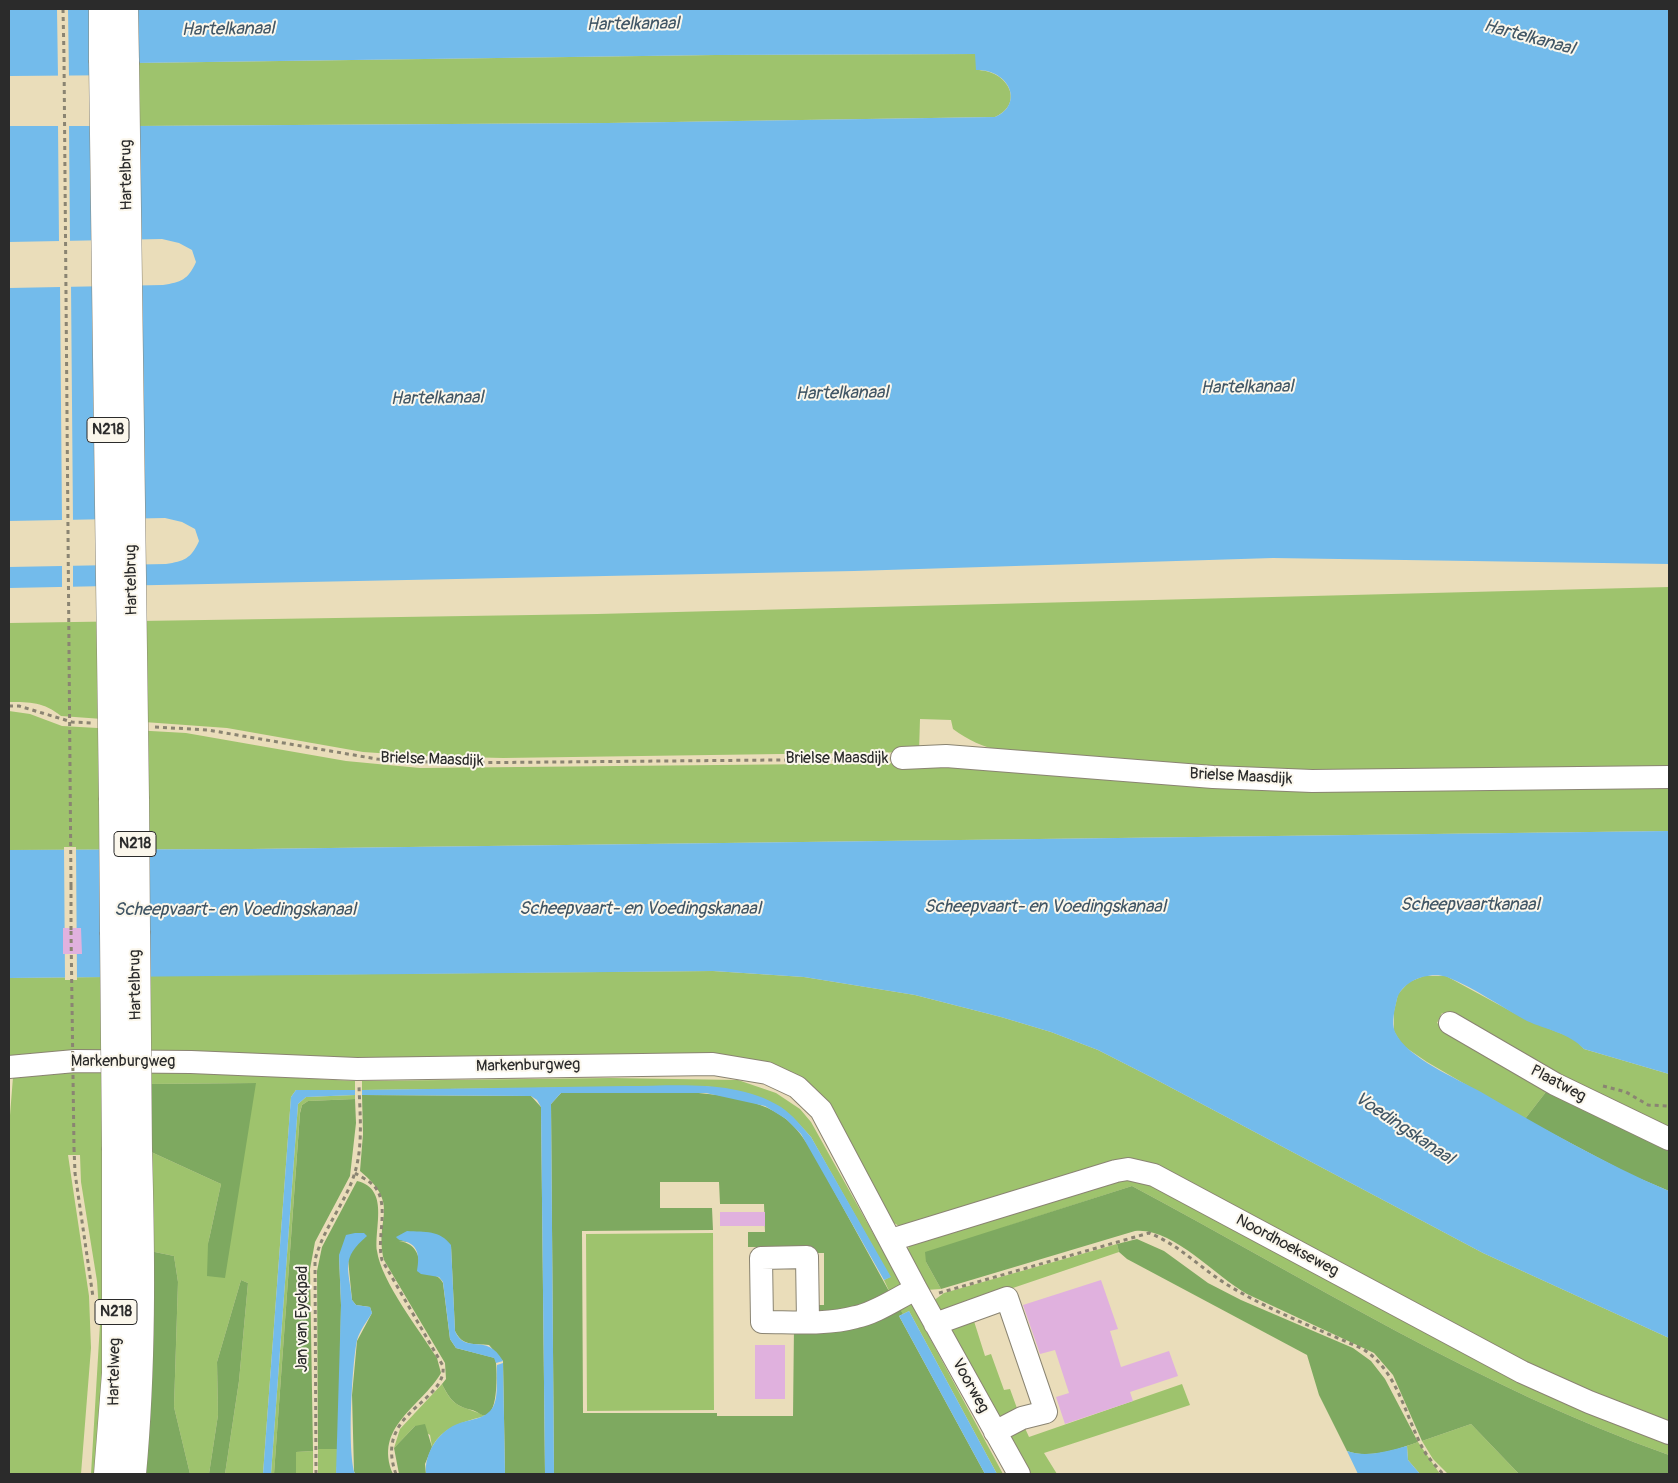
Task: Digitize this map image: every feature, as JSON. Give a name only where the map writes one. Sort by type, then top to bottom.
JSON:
[{"type":"main road","name":"Hartelbrug","points":[[103,9],[127,1150]]},
{"type":"main road","name":"Hartelbrug","points":[[124,9],[127,1150]]},
{"type":"main road","name":"Hartelweg","points":[[108,1474],[116,1373],[127,1150]]},
{"type":"main road","name":"Hartelweg","points":[[127,1150],[140,1332],[137,1419],[132,1474]]},
{"type":"street","name":"Brielse Maasdijk","points":[[902,758],[946,756],[1213,777],[1312,781],[1669,777]]},
{"type":"street","name":"Plaatweg","points":[[1450,1024],[1555,1084],[1669,1139]]},
{"type":"street","name":"Markenburgweg","points":[[9,1067],[75,1061],[191,1062],[357,1069],[713,1064],[767,1073],[797,1087],[821,1110],[918,1293]]},
{"type":"street","name":"Noordhoekseweg","points":[[891,1240],[1116,1170],[1140,1170],[1154,1175],[1522,1372],[1589,1402],[1669,1433]]},
{"type":"street","points":[[808,1322],[858,1317],[918,1293]]},
{"type":"street","name":"Voorweg","points":[[918,1293],[1019,1474]]},
{"type":"street","points":[[935,1324],[1007,1298],[1046,1412],[1022,1418],[995,1432]]},
{"type":"path","points":[[63,9],[74,1173],[87,1250],[93,1303]]},
{"type":"path","points":[[9,706],[19,706],[72,722],[101,724]]},
{"type":"path","name":"Brielse Maasdijk","points":[[150,726],[208,730],[378,759],[445,763],[902,758]]},
{"type":"path","name":"Jan van Eyckpad","points":[[316,1474],[314,1260],[319,1244],[355,1173],[360,1106],[358,1083]]},
{"type":"path","points":[[355,1173],[374,1186],[379,1194],[382,1206],[379,1248],[382,1260],[443,1366],[444,1374],[437,1386],[407,1416],[395,1432],[391,1454],[396,1474]]},
{"type":"path","points":[[918,1293],[1149,1233],[1163,1238],[1229,1286],[1259,1303],[1363,1349],[1374,1356],[1391,1378],[1423,1448],[1444,1474]]},
{"type":"green space","points":[[976,54],[976,70],[988,71],[997,76],[1004,81],[1009,89],[1011,96],[1009,104],[1004,111],[995,117],[608,123],[135,126],[134,63],[715,55]]},
{"type":"green space","points":[[1669,587],[1669,770],[1277,773],[1002,751],[964,737],[953,729],[951,720],[920,719],[919,752],[503,758],[423,756],[363,752],[227,728],[61,716],[43,705],[9,702],[9,623],[597,614]]},
{"type":"green space","points":[[9,711],[30,714],[62,726],[186,733],[346,761],[420,768],[917,763],[1669,784],[1669,831],[251,849],[9,850]]},
{"type":"green space","points":[[713,971],[804,977],[915,995],[1051,1032],[1098,1050],[1483,1253],[1669,1338],[1669,1429],[1624,1413],[1150,1168],[899,1226],[889,1220],[867,1184],[773,1069],[147,1052],[146,976]]},
{"type":"green space","points":[[1424,976],[1446,976],[1527,1020],[1575,1039],[1584,1049],[1669,1074],[1669,1135],[1525,1062],[1442,1013],[1437,1023],[1549,1088],[1525,1119],[1427,1062],[1402,1045],[1394,1031],[1394,1011],[1398,994],[1409,982]]},
{"type":"green space","points":[[104,977],[106,1053],[9,1059],[9,978]]},
{"type":"green space","points":[[105,1070],[105,1325],[97,1474],[91,1474],[100,1324],[97,1281],[81,1182],[80,1155],[68,1155],[89,1296],[91,1348],[81,1474],[9,1474],[9,1128],[13,1077]]},
{"type":"green space","points":[[147,1070],[355,1081],[355,1090],[296,1090],[291,1097],[263,1474],[225,1474],[239,1381],[248,1283],[241,1280],[217,1362],[218,1415],[209,1474],[190,1474],[174,1407],[178,1282],[174,1256],[150,1251],[149,1151],[221,1184],[208,1244],[255,1083],[148,1084]]},
{"type":"green space","points":[[611,1078],[738,1080],[776,1093],[800,1109],[811,1122],[902,1285],[890,1293],[884,1280],[890,1277],[811,1137],[788,1114],[776,1106],[751,1095],[704,1086],[362,1090],[362,1081]]},
{"type":"green space","points":[[256,1083],[225,1278],[207,1276],[208,1244],[221,1184],[149,1151],[148,1084]]},
{"type":"green space","points":[[1549,1088],[1669,1148],[1669,1191],[1629,1174],[1525,1119]]},
{"type":"green space","points":[[646,1091],[710,1094],[740,1099],[766,1107],[786,1119],[804,1138],[812,1151],[890,1293],[865,1306],[819,1313],[812,1305],[824,1305],[824,1253],[804,1253],[803,1247],[748,1247],[748,1232],[765,1232],[764,1204],[720,1204],[719,1182],[660,1182],[660,1208],[712,1208],[713,1230],[582,1231],[583,1413],[717,1413],[717,1416],[793,1416],[794,1326],[896,1303],[903,1314],[899,1316],[985,1474],[554,1474],[551,1104],[561,1093]]},
{"type":"green space","points":[[355,1095],[355,1099],[308,1101],[302,1105],[300,1112],[274,1474],[271,1474],[298,1104],[306,1097]]},
{"type":"green space","points":[[362,1095],[531,1096],[541,1107],[545,1474],[505,1474],[503,1361],[489,1345],[465,1342],[455,1331],[451,1246],[399,1241],[414,1248],[422,1274],[437,1276],[443,1283],[450,1339],[456,1348],[495,1358],[497,1375],[495,1399],[491,1412],[487,1415],[481,1415],[457,1404],[442,1384],[446,1379],[445,1363],[384,1260],[382,1245],[383,1203],[373,1183],[360,1171],[363,1134]]},
{"type":"green space","points":[[355,1099],[356,1123],[350,1176],[315,1242],[310,1269],[313,1451],[296,1452],[296,1474],[274,1474],[300,1113],[302,1105],[308,1101]]},
{"type":"green space","points":[[1147,1177],[1669,1438],[1669,1455],[1599,1428],[1530,1398],[1462,1365],[1329,1295],[1132,1186],[1008,1226],[926,1262],[941,1289],[926,1290],[907,1252],[909,1246],[1100,1180]]},
{"type":"green space","points":[[357,1181],[367,1185],[374,1192],[377,1200],[377,1251],[386,1277],[402,1306],[437,1358],[441,1373],[394,1430],[389,1443],[388,1458],[393,1474],[355,1474],[354,1471],[352,1395],[357,1341],[372,1313],[370,1307],[356,1305],[352,1300],[348,1259],[352,1249],[339,1255],[341,1305],[339,1449],[318,1449],[317,1271],[322,1247]]},
{"type":"green space","points":[[1132,1186],[1329,1295],[1462,1365],[1530,1398],[1599,1428],[1669,1455],[1669,1474],[1519,1474],[1471,1424],[1422,1441],[1393,1375],[1374,1353],[1247,1294],[1178,1244],[1163,1236],[1149,1232],[1135,1231],[941,1289],[926,1262],[925,1252]]},
{"type":"green space","points":[[713,1233],[714,1410],[587,1411],[586,1234]]},
{"type":"green space","points":[[1137,1239],[1164,1251],[1208,1283],[1241,1300],[1353,1348],[1371,1361],[1385,1379],[1418,1442],[1374,1454],[1347,1451],[1319,1395],[1307,1355],[1127,1259],[1119,1252],[1117,1244]]},
{"type":"green space","points":[[1117,1244],[1119,1252],[945,1311],[939,1310],[933,1301],[944,1293]]},
{"type":"green space","points":[[150,1251],[174,1256],[178,1282],[174,1407],[190,1474],[142,1474]]},
{"type":"green space","points":[[241,1280],[248,1283],[239,1381],[225,1474],[209,1474],[218,1415],[217,1362]]},
{"type":"green space","points":[[911,1303],[1003,1474],[997,1474],[909,1311],[903,1314],[896,1304]]},
{"type":"green space","points":[[973,1318],[985,1356],[991,1354],[1004,1390],[1010,1389],[1018,1411],[999,1420],[952,1334],[951,1329]]},
{"type":"green space","points":[[442,1384],[451,1399],[459,1406],[485,1416],[462,1423],[448,1430],[436,1440],[432,1447],[430,1435],[415,1426],[394,1448],[400,1429]]},
{"type":"green space","points":[[1182,1384],[1190,1405],[1044,1453],[1057,1474],[1027,1474],[1009,1435],[1024,1426],[1029,1437]]},
{"type":"green space","points":[[425,1424],[432,1447],[425,1464],[426,1474],[399,1474],[394,1448],[415,1426]]},
{"type":"green space","points":[[1471,1424],[1519,1474],[1448,1474],[1433,1459],[1422,1441]]},
{"type":"green space","points":[[1418,1442],[1440,1474],[1420,1474],[1408,1460],[1407,1446]]},
{"type":"green space","points":[[318,1449],[339,1449],[336,1474],[318,1474]]},
{"type":"green space","points":[[313,1451],[313,1474],[296,1474],[296,1452]]},
{"type":"water","name":"Hartelkanaal","points":[[9,9],[1669,9],[1669,564],[1273,558],[854,571],[9,588],[9,567],[166,564],[178,562],[186,558],[193,552],[199,541],[195,529],[182,522],[165,518],[9,521],[9,288],[163,285],[175,283],[183,279],[190,273],[196,262],[192,250],[179,243],[162,239],[9,242],[9,126],[135,126],[134,75],[9,76]],"holes":[[[975,54],[976,70],[988,71],[997,75],[1009,88],[1011,96],[1009,104],[1004,111],[995,117],[608,123],[136,126],[135,63],[715,55]]]},
{"type":"water","points":[[1669,831],[1669,1074],[1584,1049],[1565,1035],[1527,1021],[1468,987],[1440,975],[1425,976],[1411,982],[1400,992],[1393,1024],[1395,1032],[1401,1041],[1421,1059],[1550,1132],[1597,1157],[1669,1191],[1669,1338],[1483,1253],[1098,1050],[1051,1032],[915,995],[804,977],[713,971],[9,978],[9,850],[251,849]]},
{"type":"water","points":[[686,1085],[726,1088],[745,1092],[764,1098],[781,1107],[793,1117],[811,1137],[891,1277],[884,1280],[801,1134],[786,1119],[765,1106],[706,1093],[561,1093],[551,1104],[554,1474],[545,1474],[541,1107],[537,1100],[531,1096],[362,1095],[362,1090]]},
{"type":"water","points":[[296,1090],[355,1090],[355,1095],[306,1097],[298,1104],[271,1474],[263,1474],[291,1097]]},
{"type":"water","points":[[407,1231],[437,1234],[451,1245],[455,1331],[465,1342],[490,1347],[497,1352],[503,1361],[496,1363],[494,1358],[456,1348],[450,1339],[443,1282],[439,1277],[421,1274],[417,1271],[418,1258],[416,1250],[411,1244],[396,1237]]},
{"type":"water","points":[[364,1233],[367,1236],[353,1251],[348,1265],[352,1300],[356,1305],[370,1307],[372,1313],[358,1336],[355,1352],[352,1387],[351,1447],[355,1474],[336,1474],[341,1305],[339,1255],[346,1235]]},
{"type":"water","points":[[909,1311],[997,1474],[985,1474],[899,1316]]},
{"type":"water","points":[[503,1363],[505,1474],[426,1474],[430,1450],[439,1437],[452,1426],[483,1416],[493,1407],[497,1392],[497,1365]]},
{"type":"water","points":[[1407,1446],[1408,1460],[1420,1474],[1358,1474],[1347,1451],[1369,1454]]},
{"type":"pier","points":[[57,9],[68,9],[69,78],[58,78]]},
{"type":"pier","points":[[58,124],[69,124],[70,243],[59,243]]},
{"type":"pier","points":[[60,284],[71,284],[73,522],[62,523]]},
{"type":"pier","points":[[62,564],[73,564],[73,589],[62,590]]},
{"type":"pier","points":[[64,847],[76,847],[77,980],[65,980]]},
{"type":"building","points":[[63,928],[81,928],[82,954],[63,954]]},
{"type":"building","points":[[720,1212],[765,1212],[765,1226],[720,1226]]},
{"type":"building","points":[[1101,1280],[1118,1329],[1110,1331],[1121,1367],[1169,1351],[1178,1376],[1130,1392],[1133,1401],[1065,1424],[1056,1397],[1069,1393],[1055,1350],[1040,1354],[1023,1305]]},
{"type":"building","points":[[755,1345],[785,1345],[785,1399],[755,1399]]},
{"type":"water label","name":"Scheepvaartkanaal","points":[[1470,905]]},
{"type":"water label","name":"Scheepvaart- en Voedingskanaal","points":[[1045,907]]},
{"type":"water label","name":"Scheepvaart- en Voedingskanaal","points":[[640,909]]},
{"type":"water label","name":"Scheepvaart- en Voedingskanaal","points":[[235,910]]},
{"type":"water label","name":"Voedingskanaal","points":[[1404,1129]]}]
